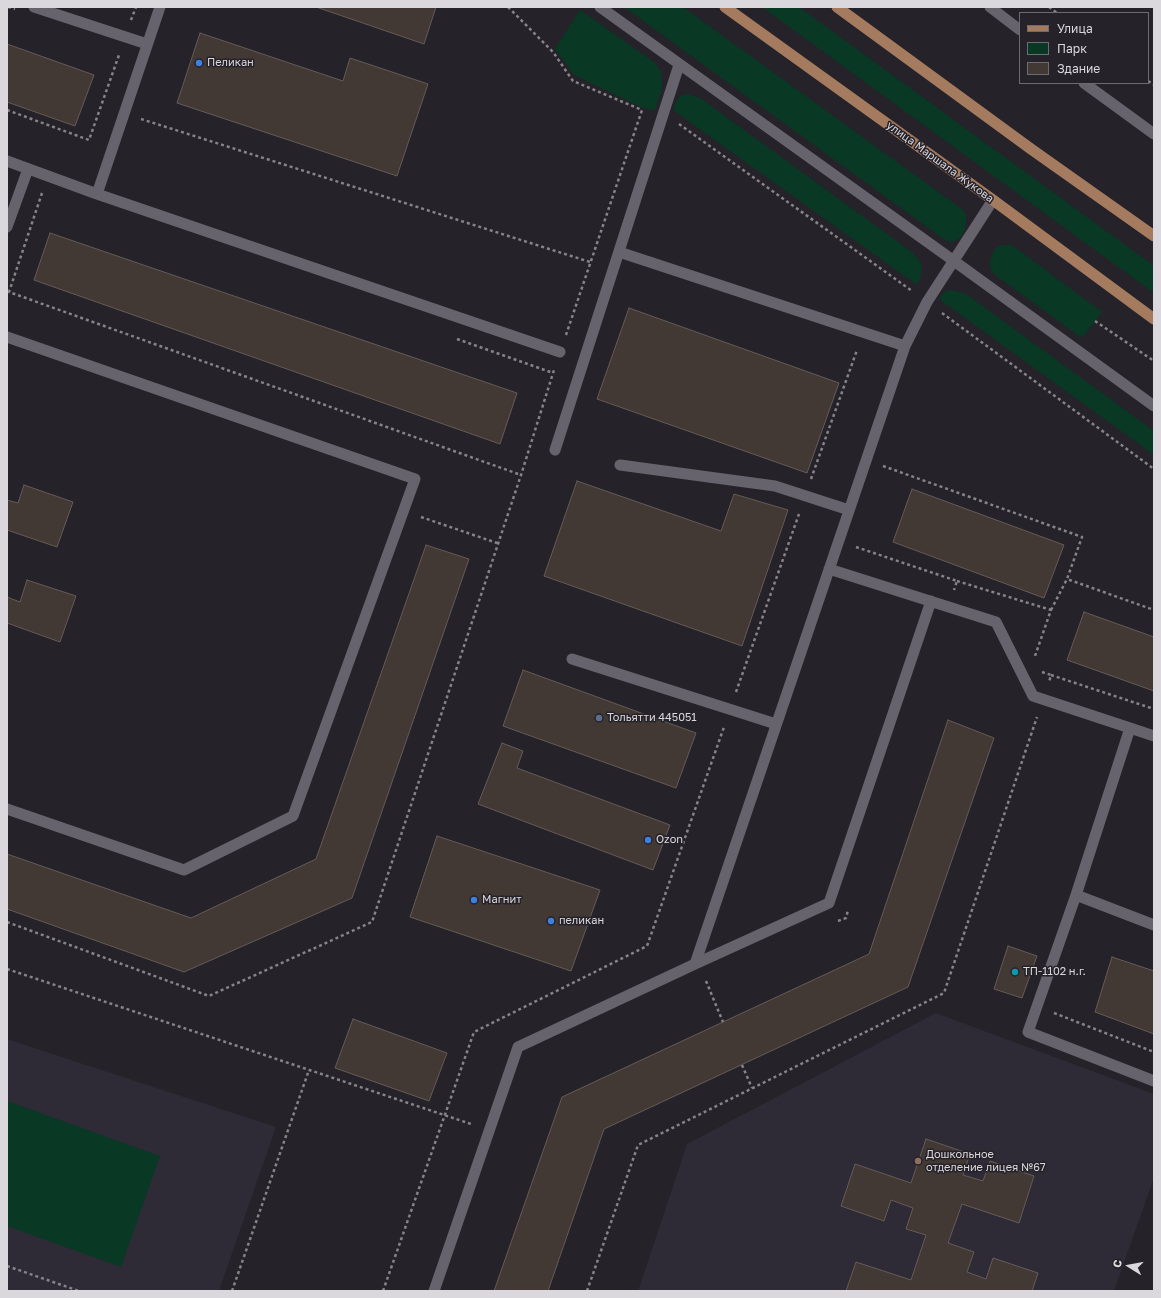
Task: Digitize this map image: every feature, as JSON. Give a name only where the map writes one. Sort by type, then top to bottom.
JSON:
[{"type":"main road","name":"улица Маршала Жукова","points":[[725,7],[994,200],[1154,319]]},
{"type":"main road","points":[[837,7],[1031,149],[1154,236]]},
{"type":"street","points":[[34,7],[147,44]]},
{"type":"street","points":[[97,194],[160,7]]},
{"type":"street","points":[[600,7],[679,65],[954,260],[1154,406]]},
{"type":"street","points":[[990,7],[1004,11],[1019,29]]},
{"type":"street","points":[[555,450],[679,65]]},
{"type":"street","points":[[1085,84],[1154,134]]},
{"type":"street","points":[[7,160],[97,194],[560,352]]},
{"type":"street","points":[[7,227],[28,169]]},
{"type":"street","points":[[695,964],[905,346],[927,302],[994,200]]},
{"type":"street","points":[[619,252],[905,346]]},
{"type":"street","points":[[7,337],[415,479],[293,816],[184,870],[7,809]]},
{"type":"street","points":[[620,466],[775,486],[849,510]]},
{"type":"street","points":[[829,568],[996,622],[1033,696],[1154,736]]},
{"type":"street","points":[[434,1291],[518,1047],[829,903],[931,601]]},
{"type":"street","points":[[572,659],[776,724]]},
{"type":"street","points":[[1130,728],[1076,894],[1028,1032],[1154,1081]]},
{"type":"street","points":[[1076,894],[1154,925]]},
{"type":"path","points":[[7,110],[88,140],[136,7]]},
{"type":"path","points":[[508,7],[553,52],[573,81],[642,110],[664,112],[927,302],[1154,469]]},
{"type":"path","points":[[7,922],[209,996],[372,922],[497,543],[521,475],[560,352],[642,110]]},
{"type":"path","points":[[124,113],[590,262]]},
{"type":"path","points":[[42,193],[9,292],[521,475]]},
{"type":"path","points":[[1096,321],[1154,362]]},
{"type":"path","points":[[383,1291],[474,1032],[647,946],[806,496],[862,332]]},
{"type":"path","points":[[880,465],[1082,537],[1067,579],[1051,610],[1033,660]]},
{"type":"path","points":[[419,516],[497,543]]},
{"type":"path","points":[[1067,579],[1154,610]]},
{"type":"path","points":[[957,581],[1051,610]]},
{"type":"path","points":[[1038,670],[1154,709]]},
{"type":"path","points":[[587,1291],[638,1145],[944,993],[1051,675]]},
{"type":"path","points":[[7,969],[489,1130]]},
{"type":"path","points":[[706,981],[723,1022]]},
{"type":"path","points":[[1049,1011],[1154,1052]]},
{"type":"path","points":[[742,1065],[752,1088]]},
{"type":"path","points":[[232,1291],[309,1070]]},
{"type":"path","points":[[7,1266],[79,1291]]},
{"type":"shaded area","name":"Дошкольное отделение лицея №67","points":[[936,1013],[1154,1094],[1154,1178],[1114,1291],[638,1291],[687,1144]]},
{"type":"shaded area","points":[[7,1039],[276,1127],[219,1291],[7,1291]]},
{"type":"green space","points":[[624,7],[683,7],[963,210],[966,216],[966,222],[962,236],[955,241],[950,242],[945,240]]},
{"type":"green space","points":[[762,7],[799,7],[1154,266],[1154,293]]},
{"type":"green space","points":[[580,10],[655,63],[661,72],[662,82],[661,92],[655,110],[643,108],[574,75],[555,49]]},
{"type":"green space","points":[[688,94],[700,98],[913,253],[919,260],[922,267],[917,285],[673,110],[678,98]]},
{"type":"green space","points":[[1002,245],[1012,245],[1102,312],[1082,338],[995,275],[991,270],[990,260],[997,247]]},
{"type":"green space","points":[[948,290],[966,294],[1154,431],[1154,455],[939,299],[943,293]]},
{"type":"green space","points":[[7,1101],[160,1156],[121,1267],[7,1226]]},
{"type":"building","points":[[316,7],[436,7],[424,44]]},
{"type":"building","points":[[200,33],[343,81],[350,58],[428,84],[397,176],[177,103]]},
{"type":"building","points":[[7,44],[94,75],[75,126],[7,102]]},
{"type":"building","points":[[50,233],[517,393],[500,444],[34,280]]},
{"type":"building","points":[[629,308],[839,383],[807,473],[597,399]]},
{"type":"building","points":[[577,481],[721,531],[734,494],[788,510],[742,646],[544,576]]},
{"type":"building","points":[[24,485],[73,502],[57,547],[7,530],[7,500],[18,503]]},
{"type":"building","points":[[912,489],[1064,545],[1044,598],[893,542]]},
{"type":"building","points":[[426,545],[469,559],[352,898],[184,972],[7,909],[7,854],[191,918],[316,859]]},
{"type":"building","points":[[27,580],[76,596],[60,642],[7,623],[7,597],[20,602]]},
{"type":"building","points":[[1084,612],[1154,637],[1154,691],[1067,660]]},
{"type":"building","points":[[523,670],[696,733],[676,788],[503,726]]},
{"type":"building","points":[[948,720],[994,738],[908,987],[604,1129],[548,1291],[494,1291],[562,1097],[869,954]]},
{"type":"building","points":[[502,743],[523,751],[517,768],[670,825],[653,870],[478,804]]},
{"type":"building","points":[[437,836],[600,890],[571,971],[410,917]]},
{"type":"building","name":"ТП-1102 н.г.","points":[[1008,946],[1037,956],[1022,998],[994,989]]},
{"type":"building","points":[[1112,957],[1154,971],[1154,1034],[1095,1012]]},
{"type":"building","points":[[353,1019],[447,1053],[429,1101],[335,1068]]},
{"type":"building","points":[[926,1139],[970,1154],[963,1175],[983,1181],[990,1161],[1034,1176],[1019,1223],[962,1204],[948,1243],[974,1252],[967,1272],[986,1279],[993,1258],[1038,1273],[1032,1291],[846,1291],[856,1262],[911,1280],[926,1235],[906,1229],[913,1208],[891,1200],[884,1221],[841,1206],[855,1164],[911,1183]]},
{"type":"place","name":"Пеликан","points":[[199,63]]},
{"type":"place","name":"Тольятти 445051","points":[[599,718]]},
{"type":"place","name":"Ozon","points":[[648,840]]},
{"type":"place","name":"Магнит","points":[[474,900]]},
{"type":"place","name":"пеликан","points":[[551,921]]},
{"type":"place","name":"ТП-1102 н.г.","points":[[1015,972]]},
{"type":"place","name":"Дошкольное отделение лицея №67","points":[[918,1161]]}]
